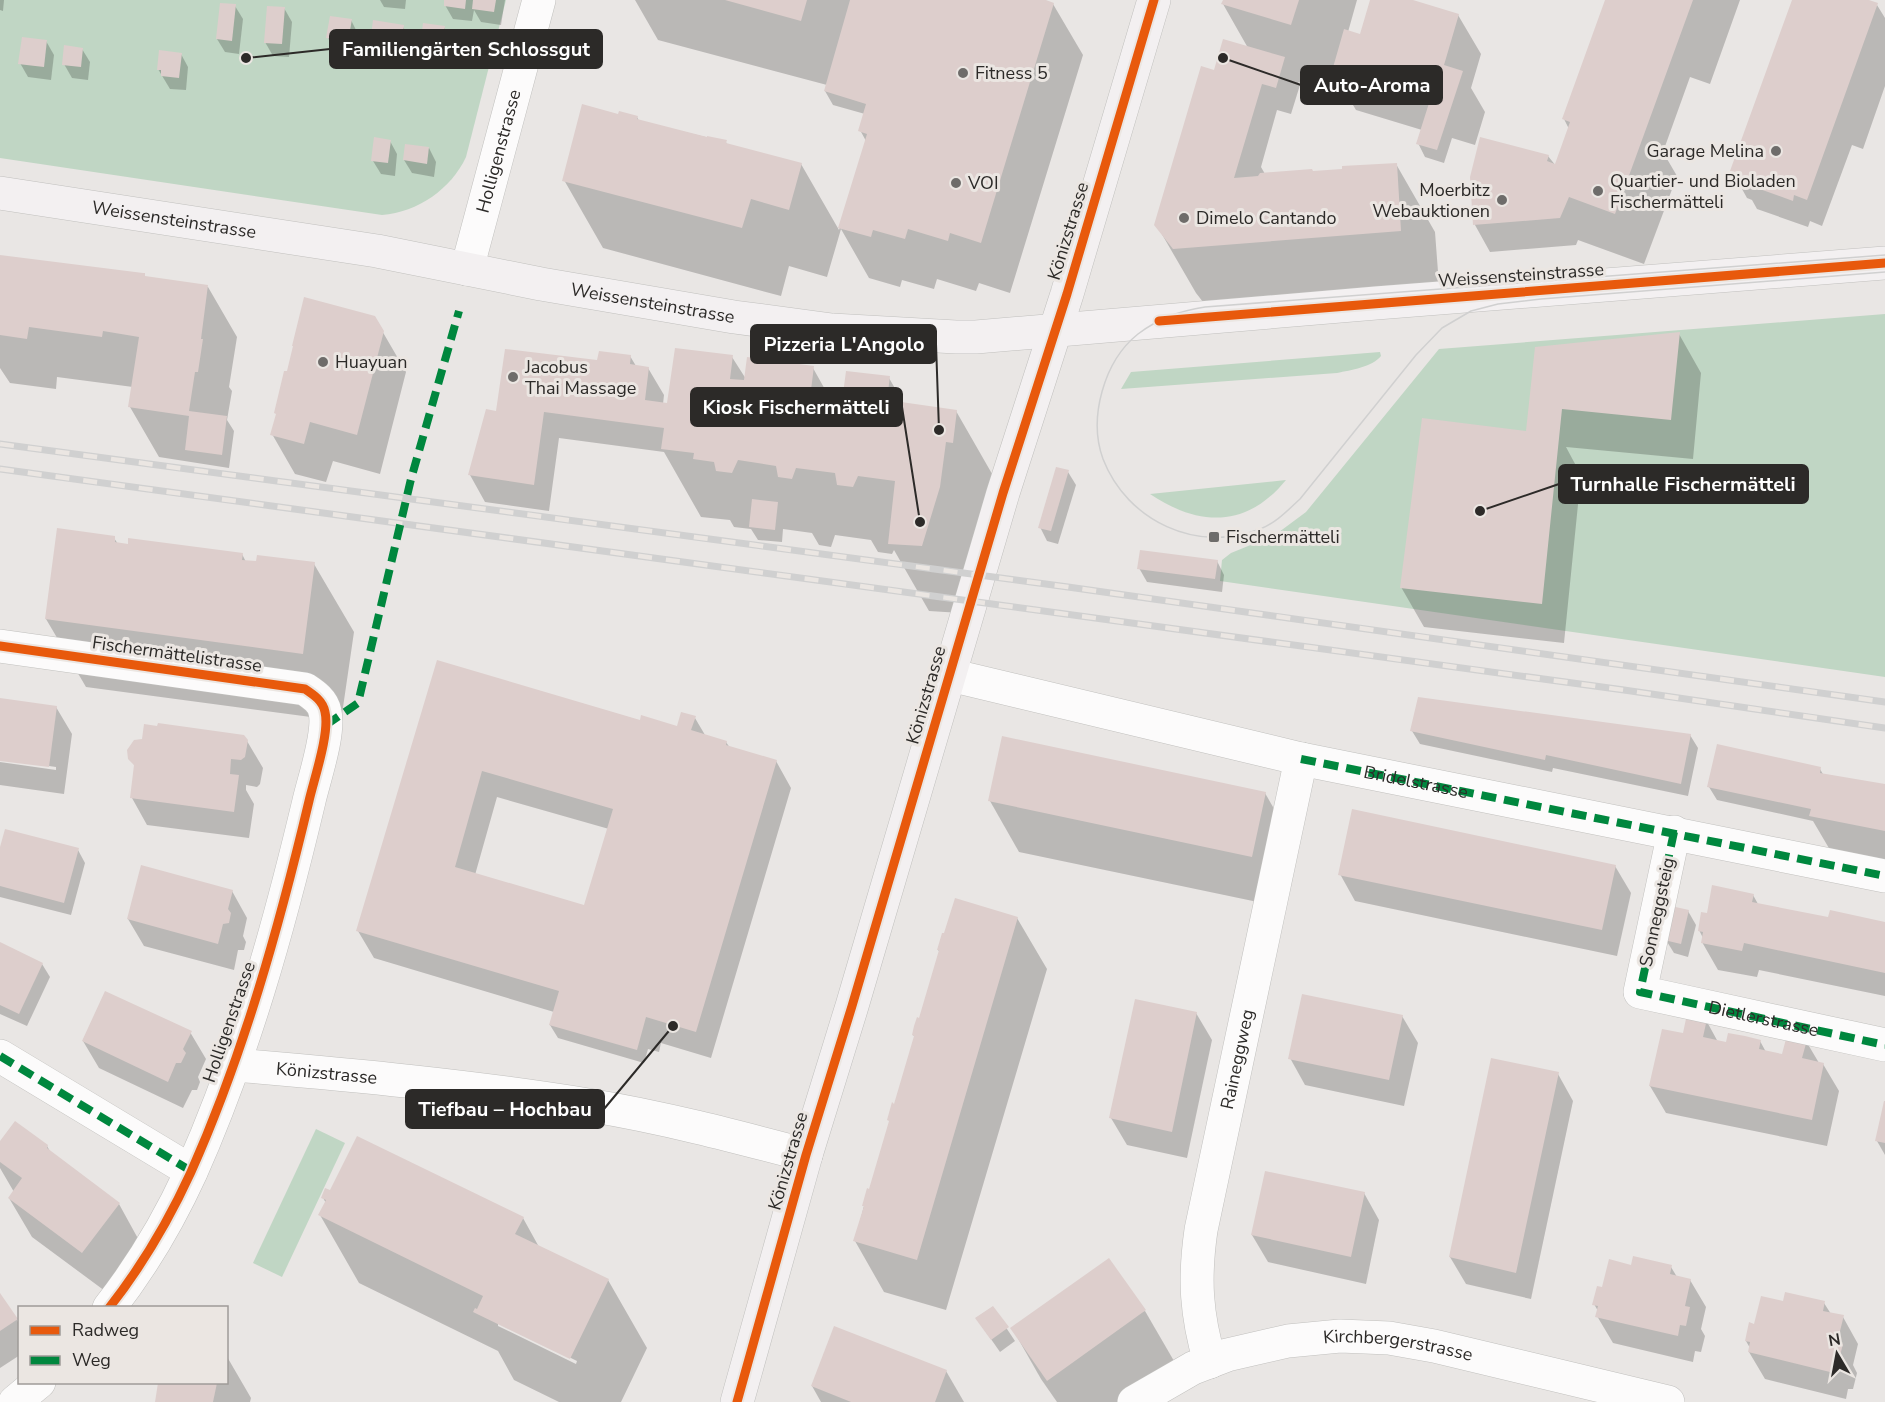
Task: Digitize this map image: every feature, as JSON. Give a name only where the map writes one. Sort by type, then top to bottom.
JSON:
[{"type":"main road","name":"Könizstrasse","points":[[737,1402],[806,1155],[1003,493],[1055,330],[1154,0]]},
{"type":"main road","name":"Weissensteinstrasse","points":[[0,194],[377,251],[541,284],[673,307],[832,330],[976,337],[1885,263]]},
{"type":"street","name":"Holligenstrasse","points":[[467,269],[539,0]]},
{"type":"street","name":"Fischermättelistrasse","points":[[0,646],[305,689],[320,700],[325,712],[326,725]]},
{"type":"street","name":"Bridelstrasse","points":[[950,675],[1301,759],[1885,876]]},
{"type":"street","name":"Holligenstrasse","points":[[110,1306],[169,1217],[191,1171],[235,1065],[288,890],[326,725]]},
{"type":"street","name":"Raineggweg","points":[[1210,1362],[1200,1329],[1197,1307],[1197,1263],[1201,1230],[1301,759]]},
{"type":"street","name":"Sonneggsteig","points":[[1640,992],[1674,832]]},
{"type":"street","name":"Dietlerstrasse","points":[[1640,992],[1885,1045]]},
{"type":"street","points":[[0,1056],[191,1171]]},
{"type":"street","name":"Könizstrasse","points":[[235,1065],[436,1085],[587,1105],[714,1130],[806,1155]]},
{"type":"street","name":"Kirchbergerstrasse","points":[[1134,1402],[1172,1379],[1210,1362],[1263,1345],[1340,1336],[1367,1336],[1434,1346],[1668,1402]]},
{"type":"street","points":[[15,1402],[38,1384]]},
{"type":"green space","points":[[0,0],[506,0],[466,157],[460,169],[432,197],[408,209],[382,215],[0,158]]},
{"type":"green space","points":[[1885,314],[1885,677],[1220,581],[1222,560],[1231,553],[1275,535],[1306,512],[1439,349]]},
{"type":"green space","points":[[1380,352],[1381,356],[1372,363],[1337,373],[1121,389],[1131,372]]},
{"type":"green space","points":[[1286,480],[1271,496],[1255,507],[1239,514],[1222,517],[1204,517],[1186,512],[1150,494]]},
{"type":"green space","points":[[316,1129],[345,1143],[282,1277],[253,1263]]},
{"type":"building","points":[[444,0],[466,0],[465,9],[444,6]]},
{"type":"building","points":[[473,0],[496,0],[494,12],[472,9]]},
{"type":"building","points":[[725,0],[807,0],[801,21]]},
{"type":"building","points":[[850,0],[1046,0],[1054,3],[981,243],[950,233],[948,241],[908,229],[905,239],[873,230],[871,237],[838,228],[867,134],[858,131],[866,104],[824,91]]},
{"type":"building","points":[[1223,0],[1299,0],[1291,25],[1221,4]]},
{"type":"building","points":[[1370,0],[1413,0],[1459,14],[1444,65],[1463,71],[1437,150],[1416,144],[1430,100],[1332,71],[1344,29],[1360,34]]},
{"type":"building","points":[[1605,0],[1693,0],[1615,214],[1569,197],[1560,218],[1473,225],[1470,177],[1480,137],[1549,155],[1547,161],[1555,164],[1570,122],[1562,119]]},
{"type":"building","points":[[1792,0],[1869,0],[1878,3],[1807,200],[1794,195],[1793,201],[1740,182],[1742,177],[1730,171]]},
{"type":"building","points":[[220,3],[236,4],[232,41],[216,39]]},
{"type":"building","points":[[267,6],[285,7],[282,44],[264,43]]},
{"type":"building","points":[[330,16],[352,19],[348,42],[326,38]]},
{"type":"building","points":[[373,20],[404,25],[401,49],[370,44]]},
{"type":"building","points":[[423,23],[445,26],[441,56],[419,54]]},
{"type":"building","points":[[22,37],[47,40],[44,67],[18,64]]},
{"type":"building","points":[[1223,39],[1285,57],[1276,88],[1262,84],[1234,178],[1258,176],[1260,173],[1342,169],[1342,166],[1397,163],[1401,231],[1173,249],[1154,225],[1201,66],[1214,70]]},
{"type":"building","points":[[64,45],[83,48],[81,67],[62,65]]},
{"type":"building","points":[[159,50],[182,53],[179,78],[161,76],[161,70],[157,70]]},
{"type":"building","points":[[582,104],[618,114],[619,111],[638,116],[637,119],[727,140],[726,143],[802,163],[789,210],[751,199],[742,228],[562,181]]},
{"type":"building","points":[[374,137],[391,140],[388,163],[371,161]]},
{"type":"building","points":[[405,144],[429,147],[427,164],[403,160]]},
{"type":"building","points":[[0,255],[145,273],[145,276],[208,285],[201,339],[203,339],[189,411],[227,416],[222,455],[185,450],[189,416],[128,407],[139,337],[103,331],[102,337],[29,327],[27,339],[0,335]]},
{"type":"building","points":[[304,297],[375,316],[384,331],[357,435],[310,422],[304,444],[270,435]]},
{"type":"building","points":[[1680,332],[1671,420],[1562,409],[1542,604],[1400,588],[1422,418],[1526,431],[1535,347]]},
{"type":"building","points":[[675,348],[733,355],[730,379],[744,380],[747,357],[814,366],[811,390],[843,394],[846,371],[890,376],[887,400],[957,410],[953,443],[946,442],[940,487],[922,546],[888,544],[895,481],[858,476],[853,487],[837,485],[835,473],[796,468],[792,479],[778,477],[776,466],[738,460],[732,473],[716,471],[714,462],[693,459],[694,453],[661,449],[664,428],[544,412],[534,485],[468,475],[486,409],[496,411],[505,349],[597,360],[599,351],[631,355],[630,364],[649,367],[645,400],[667,403]]},
{"type":"building","points":[[1056,467],[1069,470],[1051,531],[1038,528]]},
{"type":"building","points":[[752,499],[778,502],[775,530],[749,527]]},
{"type":"building","points":[[57,528],[115,536],[115,542],[128,544],[128,538],[243,553],[242,560],[256,561],[257,555],[315,562],[303,654],[45,619]]},
{"type":"building","points":[[1140,550],[1218,560],[1215,579],[1137,569]]},
{"type":"building","points":[[437,660],[640,720],[641,715],[677,726],[681,712],[696,716],[691,730],[727,741],[726,745],[777,760],[696,1032],[646,1017],[637,1050],[549,1025],[559,991],[356,931]],"holes":[[[482,771],[613,809],[584,905],[455,867]]]},
{"type":"building","points":[[1418,697],[1691,734],[1681,784],[1546,755],[1545,760],[1410,731]]},
{"type":"building","points":[[0,698],[57,706],[49,767],[0,761]]},
{"type":"building","points":[[158,723],[244,735],[248,740],[245,757],[241,760],[231,759],[230,774],[239,775],[234,812],[130,798],[134,765],[128,759],[127,750],[134,740],[142,739],[144,724],[157,726]]},
{"type":"building","points":[[1002,736],[1266,792],[1252,857],[988,801]]},
{"type":"building","points":[[1717,744],[1821,767],[1820,773],[1885,784],[1885,831],[1809,816],[1811,809],[1707,787]]},
{"type":"building","points":[[1352,809],[1616,865],[1602,930],[1338,875]]},
{"type":"building","points":[[5,829],[79,848],[64,903],[0,886],[0,847]]},
{"type":"building","points":[[141,865],[233,890],[228,909],[231,913],[229,923],[223,924],[218,944],[127,919]]},
{"type":"building","points":[[1712,885],[1754,894],[1752,902],[1828,917],[1830,910],[1885,922],[1885,973],[1744,943],[1742,951],[1701,943],[1703,932],[1698,931],[1701,912],[1707,913]]},
{"type":"building","points":[[955,898],[1018,917],[917,1260],[853,1241],[867,1188],[869,1189],[889,1121],[887,1120],[892,1102],[894,1104],[914,1036],[912,1035],[914,1026],[917,1017],[919,1018],[942,933],[944,933]]},
{"type":"building","points":[[1671,906],[1689,910],[1681,944],[1664,940]]},
{"type":"building","points":[[0,942],[43,963],[19,1014],[0,1005]]},
{"type":"building","points":[[105,991],[192,1031],[183,1049],[186,1053],[181,1063],[176,1063],[168,1082],[82,1041]]},
{"type":"building","points":[[1302,994],[1403,1015],[1389,1080],[1288,1059]]},
{"type":"building","points":[[1135,999],[1197,1012],[1172,1132],[1109,1118]]},
{"type":"building","points":[[1687,1014],[1707,1019],[1703,1037],[1726,1042],[1728,1033],[1745,1036],[1761,1040],[1759,1049],[1782,1054],[1787,1035],[1807,1040],[1802,1058],[1824,1063],[1812,1120],[1649,1086],[1662,1029],[1683,1033]]},
{"type":"building","points":[[1491,1058],[1559,1072],[1516,1273],[1449,1257]]},
{"type":"building","points":[[1885,1101],[1885,1143],[1875,1141]]},
{"type":"building","points":[[15,1121],[120,1203],[82,1253],[8,1198],[22,1178],[0,1162],[0,1141]]},
{"type":"building","points":[[357,1136],[524,1217],[515,1234],[609,1279],[570,1359],[473,1312],[475,1308],[477,1309],[483,1296],[318,1215],[326,1200],[321,1198],[325,1188],[330,1190]]},
{"type":"building","points":[[1265,1171],[1365,1192],[1351,1257],[1251,1235]]},
{"type":"building","points":[[1633,1256],[1672,1265],[1670,1274],[1691,1279],[1685,1306],[1690,1307],[1686,1326],[1680,1325],[1678,1336],[1595,1317],[1598,1306],[1592,1305],[1597,1286],[1602,1287],[1609,1259],[1631,1265]]},
{"type":"building","points":[[1109,1258],[1146,1310],[1047,1381],[1010,1328]]},
{"type":"building","points":[[1785,1292],[1825,1301],[1823,1311],[1844,1315],[1837,1343],[1843,1344],[1838,1363],[1833,1362],[1830,1372],[1748,1352],[1750,1342],[1745,1341],[1749,1322],[1754,1324],[1761,1296],[1783,1301]]},
{"type":"building","points":[[0,1293],[18,1319],[0,1331]]},
{"type":"building","points":[[993,1306],[1009,1327],[991,1340],[975,1318]]},
{"type":"building","points":[[834,1326],[947,1370],[935,1402],[851,1402],[811,1386]]},
{"type":"building","points":[[158,1384],[217,1384],[213,1402],[155,1402]]},
{"type":"tram line","points":[[1885,255],[1205,307],[1187,311],[1162,319],[1146,328],[1126,345],[1116,359],[1102,391],[1097,426],[1099,443],[1103,459],[1114,481],[1129,500],[1147,515],[1167,527],[1189,534],[1212,537],[1236,536],[1271,523],[1300,499],[1416,355],[1442,328],[1471,311],[1498,304],[1541,299],[1885,272]]},
{"type":"railway","points":[[0,444],[1068,587],[1885,702]]},
{"type":"railway","points":[[0,469],[1624,690],[1885,728]]},
{"type":"marked path","points":[[326,725],[358,703],[411,479],[459,311]]},
{"type":"marked path","points":[[1301,759],[1885,876]]},
{"type":"marked path","points":[[1674,832],[1640,992],[1885,1045]]},
{"type":"marked path","points":[[0,1056],[191,1171]]},
{"type":"cycle path","points":[[737,1402],[806,1155],[1003,493],[1067,294],[1154,0]]},
{"type":"cycle path","points":[[1159,321],[1885,263]]},
{"type":"cycle path","points":[[0,646],[305,689],[320,701],[325,712],[326,721],[321,756],[285,895],[259,989],[228,1082],[174,1208],[144,1259],[110,1306]]},
{"type":"place","name":"Familiengärten Schlossgut","points":[[246,58]]},
{"type":"place","name":"Auto-Aroma","points":[[1223,58]]},
{"type":"place","name":"Fitness 5","points":[[963,73]]},
{"type":"place","name":"Garage Melina","points":[[1776,151]]},
{"type":"place","name":"VOI","points":[[956,183]]},
{"type":"place","name":"Quartier- und Bioladen Fischermätteli","points":[[1598,191]]},
{"type":"place","name":"Moerbitz Webauktionen","points":[[1502,200]]},
{"type":"place","name":"Dimelo Cantando","points":[[1184,218]]},
{"type":"place","name":"Huayuan","points":[[323,362]]},
{"type":"place","name":"Jacobus Thai Massage","points":[[513,377]]},
{"type":"place","name":"Pizzeria L'Angolo","points":[[939,430]]},
{"type":"place","name":"Turnhalle Fischermätteli","points":[[1480,511]]},
{"type":"place","name":"Kiosk Fischermätteli","points":[[920,522]]},
{"type":"place","name":"Fischermätteli","points":[[1214,537]]},
{"type":"place","name":"Tiefbau – Hochbau","points":[[673,1026]]}]
